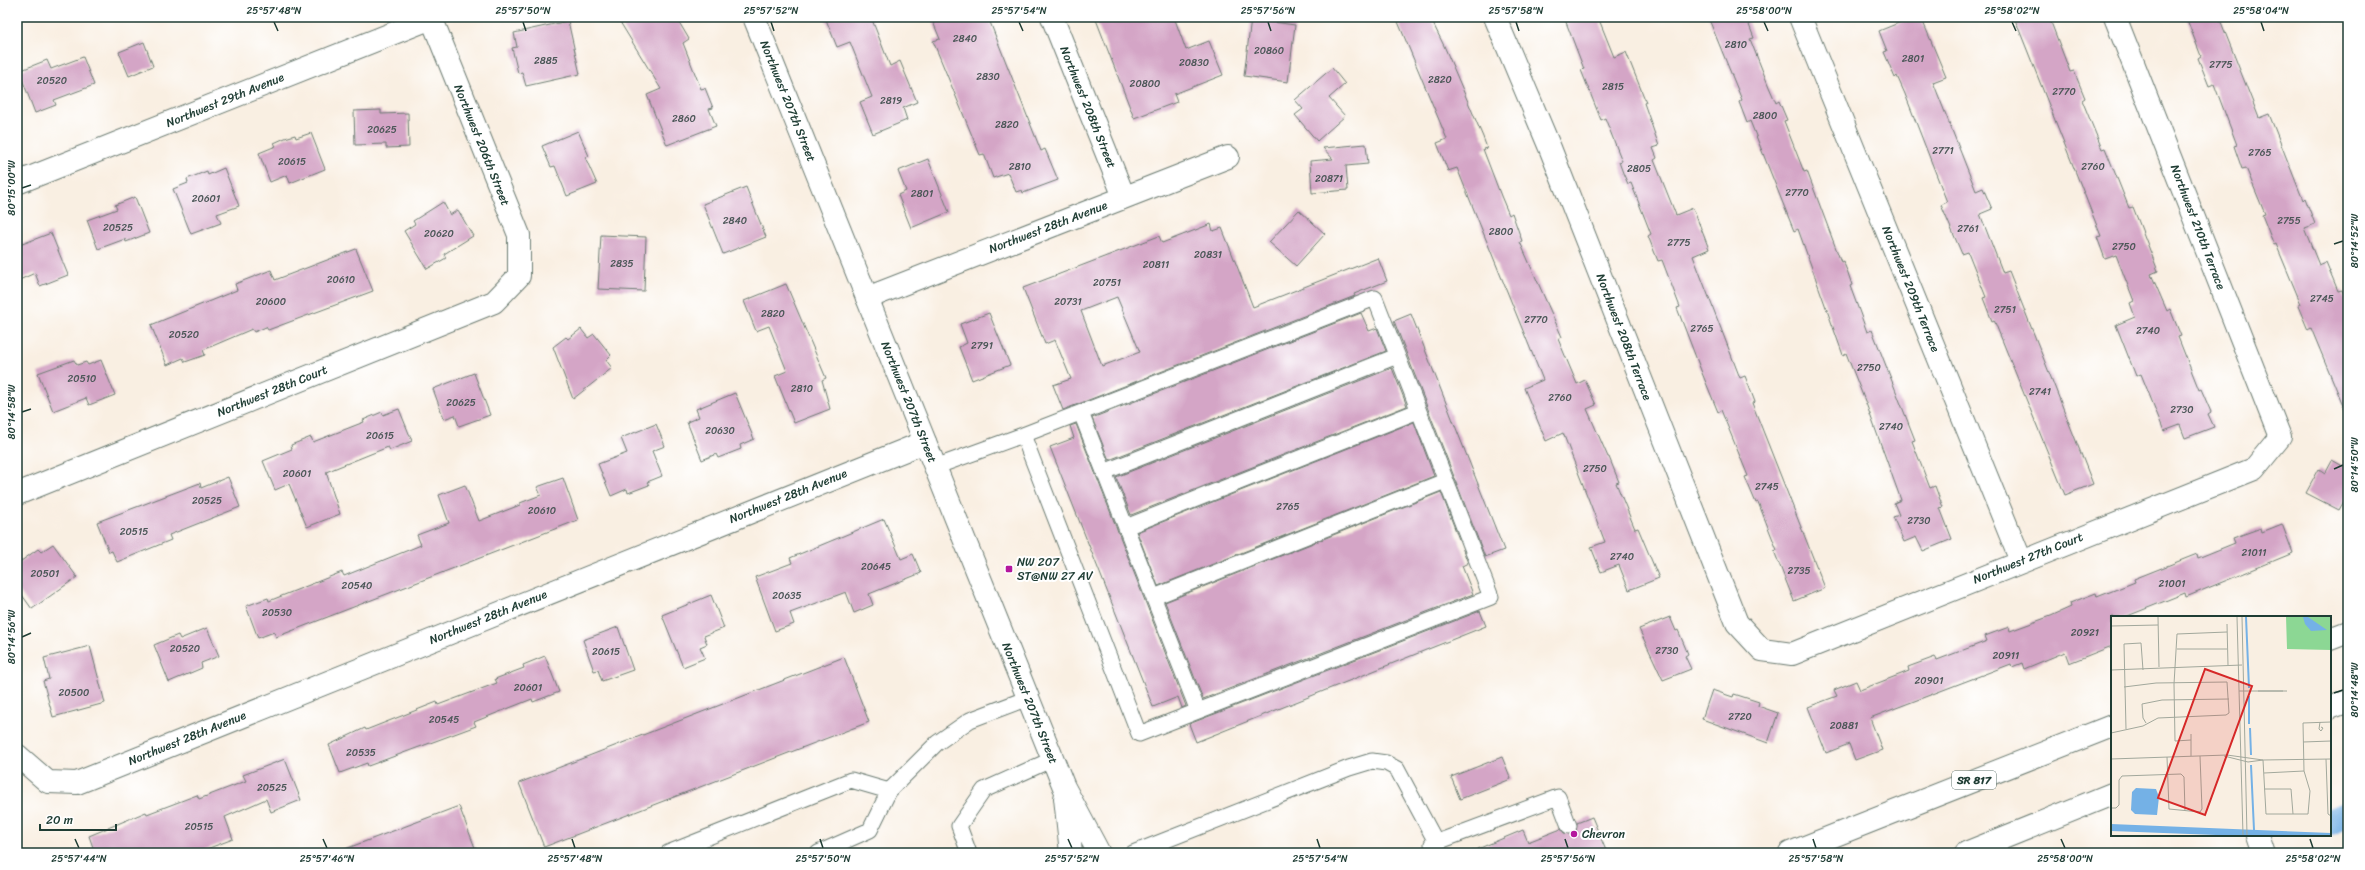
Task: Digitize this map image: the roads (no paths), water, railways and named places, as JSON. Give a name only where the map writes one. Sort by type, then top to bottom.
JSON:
[{"type":"street","name":"Northwest 29th Avenue","points":[[17,184],[432,17]]},
{"type":"street","name":"Northwest 206th Street","points":[[432,17],[519,236],[519,276]]},
{"type":"street","name":"Northwest 207th Street","points":[[754,17],[1064,787],[1099,853]]},
{"type":"street","name":"Northwest 208th Street","points":[[1052,17],[1124,197]]},
{"type":"street","name":"Northwest 208th Terrace","points":[[1495,17],[1550,148],[1737,623],[1762,650]]},
{"type":"street","name":"Northwest 209th Terrace","points":[[1800,17],[2021,561]]},
{"type":"street","name":"Northwest 210th Terrace","points":[[2115,17],[2280,437]]},
{"type":"street","name":"Northwest 28th Avenue","points":[[867,298],[1228,157]]},
{"type":"street","name":"Northwest 28th Court","points":[[17,494],[494,302],[519,276]]},
{"type":"street","name":"Northwest 27th Court","points":[[1762,650],[1792,654],[2021,561],[2254,469],[2280,437]]},
{"type":"street","name":"Northwest 28th Avenue","points":[[17,755],[48,782],[76,783],[925,442]]},
{"type":"street","points":[[2331,639],[2348,632]]},
{"type":"street","points":[[2331,708],[2348,701]]},
{"type":"street","name":"SR 817","points":[[1790,853],[2111,726]]},
{"type":"street","name":"Northwest 207th Street","points":[[1064,787],[1071,853]]},
{"type":"street","points":[[1966,853],[2111,794]]},
{"type":"street","points":[[2257,836],[2263,853]]},
{"type":"lane","points":[[935,467],[1081,413],[1374,298],[1491,597],[1139,734],[1023,435]]},
{"type":"lane","points":[[1104,472],[1397,356]]},
{"type":"lane","points":[[1126,527],[1418,411]]},
{"type":"lane","points":[[1081,413],[1198,711]]},
{"type":"lane","points":[[1154,597],[1446,481]]},
{"type":"lane","points":[[818,853],[870,830],[889,791],[937,743],[970,720],[1028,698]]},
{"type":"lane","points":[[969,853],[959,826],[984,790],[1053,759]]},
{"type":"lane","points":[[1133,853],[1297,787],[1372,761],[1386,763],[1397,770],[1436,848],[1558,797],[1569,826]]},
{"type":"lane","points":[[668,853],[851,780],[889,791]]},
{"type":"waterway","points":[[2331,822],[2348,814]]},
{"type":"place","name":"NW 207 ST@NW 27 AV","points":[[1009,569]]},
{"type":"place","name":"Chevron","points":[[1574,834]]}]
